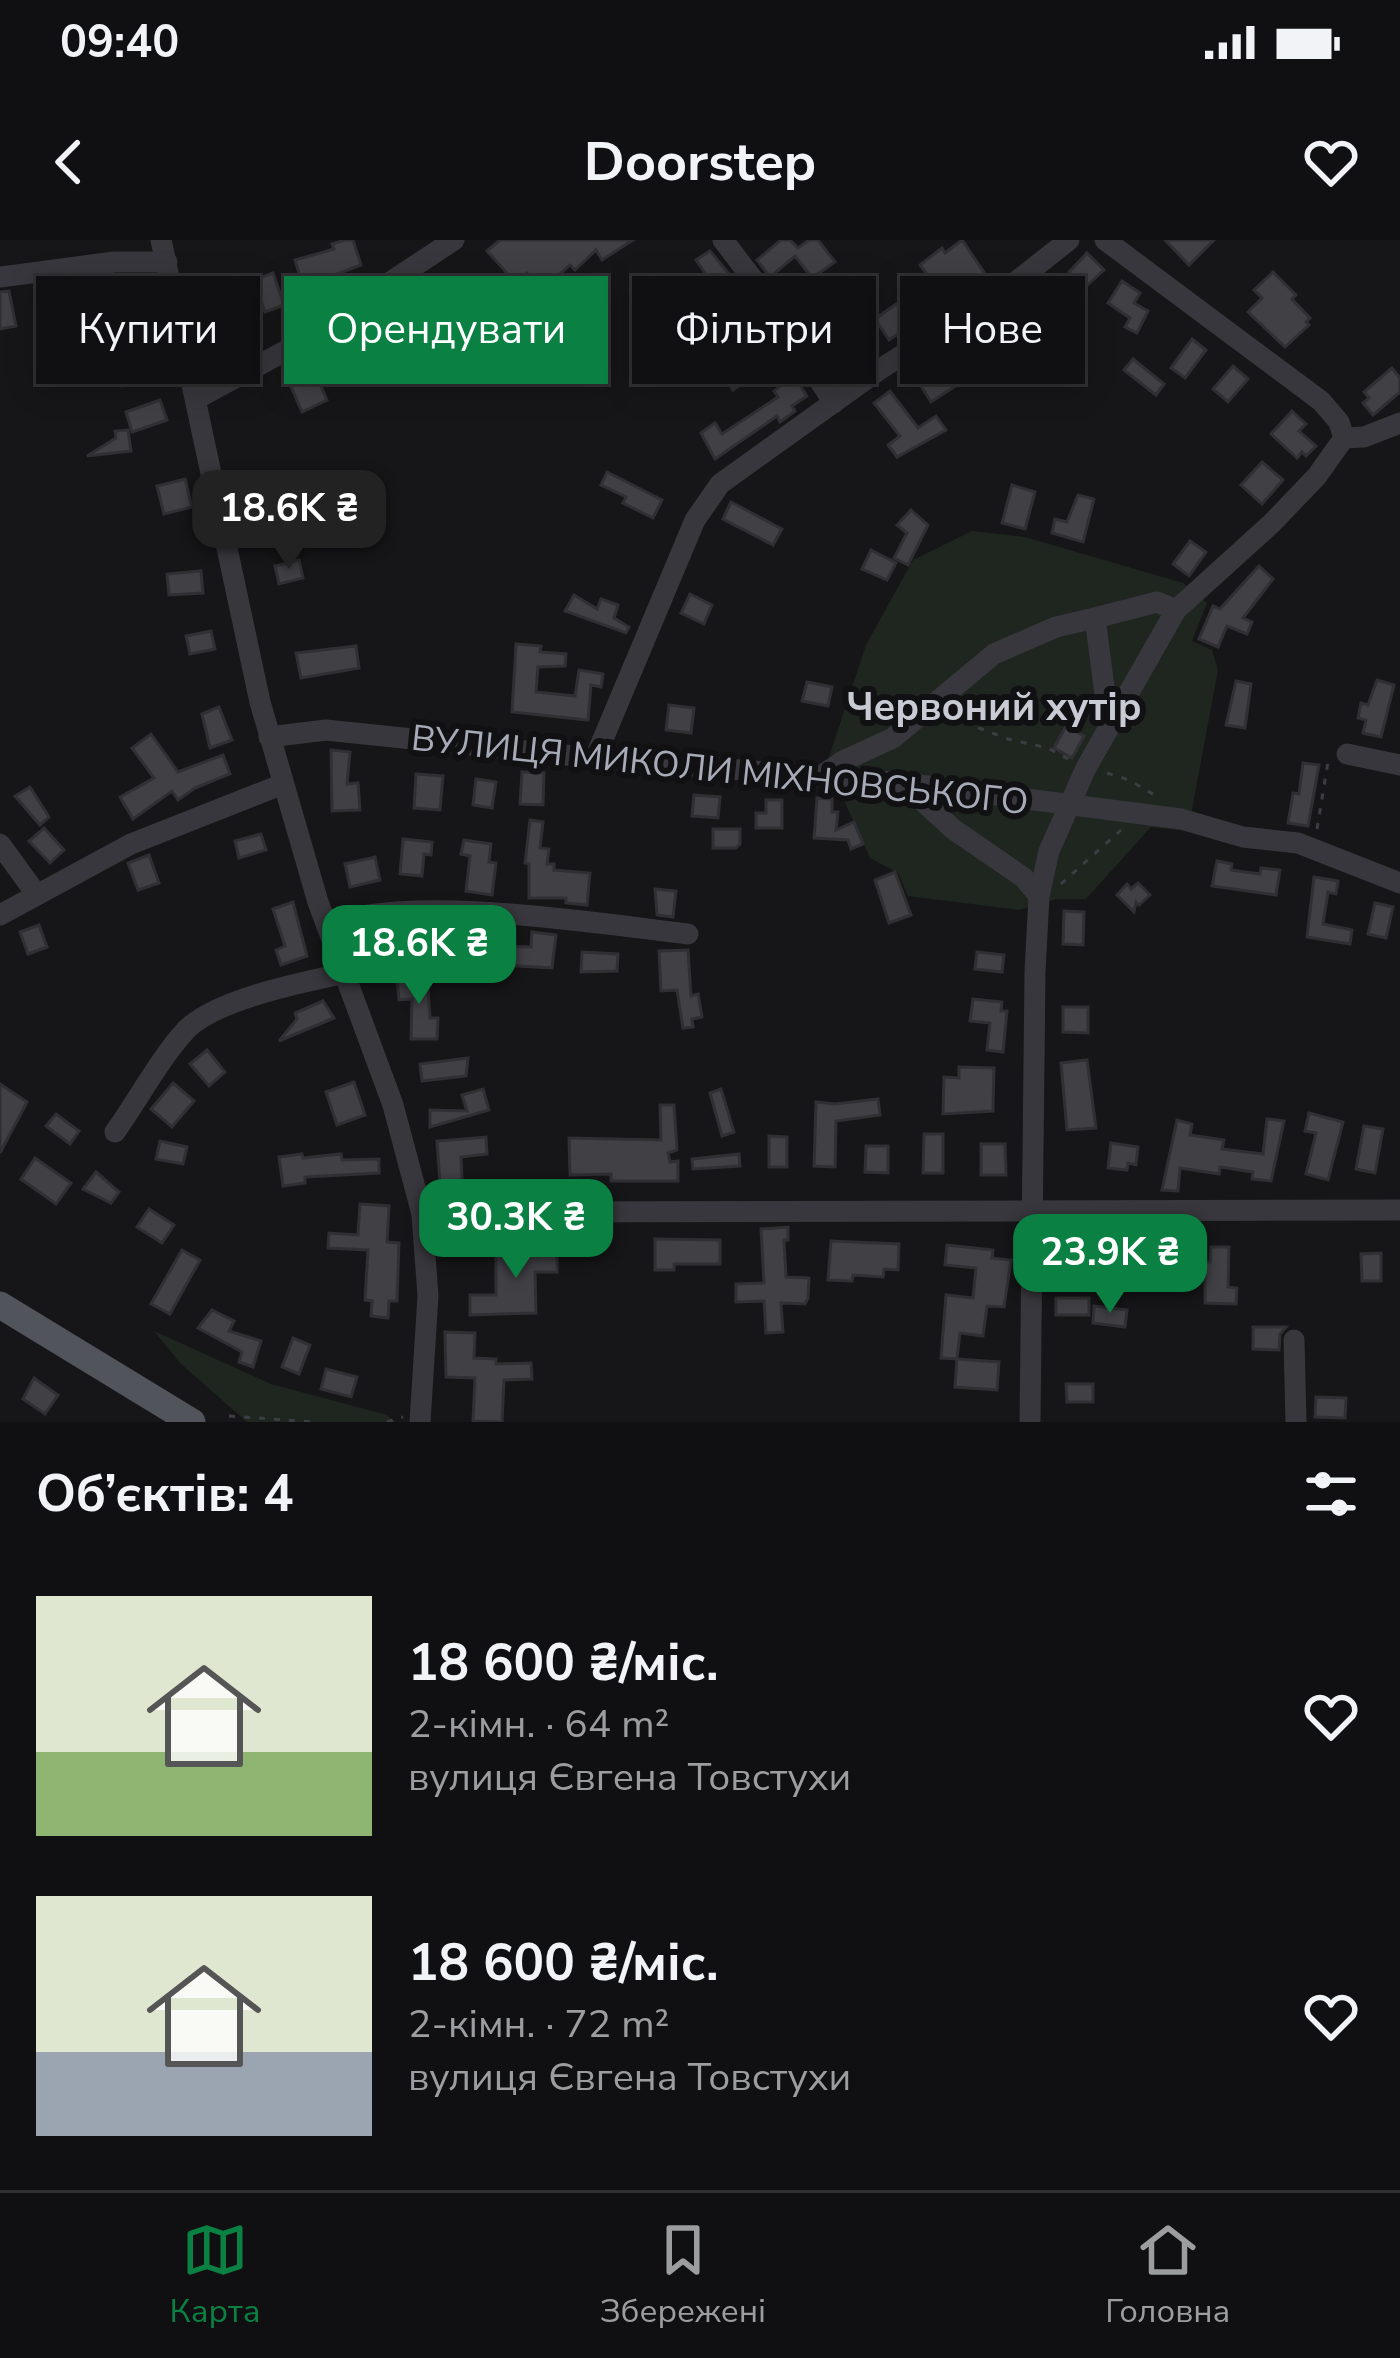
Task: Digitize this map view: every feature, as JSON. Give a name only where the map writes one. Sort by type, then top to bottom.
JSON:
[{"type":"main road","points":[[0,1305],[192,1422]]},
{"type":"street","points":[[196,399],[286,350],[454,240]]},
{"type":"street","points":[[723,240],[834,403]]},
{"type":"street","points":[[596,758],[639,646],[701,508],[733,472],[1031,272],[1069,240]]},
{"type":"street","points":[[1105,240],[1321,401],[1339,422],[1344,438],[1400,423]]},
{"type":"street","points":[[0,277],[164,251],[269,737],[328,926],[393,1105],[423,1223],[428,1316],[420,1422]]},
{"type":"street","name":"ВУЛИЦЯ МИКОЛИ МІХНОВСЬКОГО","points":[[269,737],[326,730],[904,783],[1067,805],[1176,610],[1272,524],[1317,476],[1344,438]]},
{"type":"street","points":[[821,776],[886,743],[994,654],[1056,627],[1157,602],[1176,610]]},
{"type":"street","points":[[1095,618],[1109,725]]},
{"type":"street","points":[[1347,754],[1400,765]]},
{"type":"street","points":[[904,783],[953,829],[1024,878],[1039,896]]},
{"type":"street","points":[[0,915],[131,844],[283,784]]},
{"type":"street","points":[[1030,1422],[1039,896],[1048,851],[1067,805],[1181,820],[1243,837],[1291,842],[1400,884]]},
{"type":"street","points":[[0,844],[37,895]]},
{"type":"street","points":[[328,926],[356,915],[382,912],[494,915],[688,934]]},
{"type":"street","points":[[115,1132],[194,1023],[272,992],[346,973]]},
{"type":"street","points":[[423,1223],[461,1215],[560,1212],[1400,1210]]},
{"type":"street","points":[[1294,1340],[1296,1422]]},
{"type":"path","points":[[925,710],[1008,740],[1048,748],[1086,768],[1129,780],[1176,808],[1181,820]]},
{"type":"path","points":[[1314,849],[1330,755],[1347,754]]},
{"type":"path","points":[[1039,896],[1071,877],[1104,848],[1125,825],[1129,813]]},
{"type":"path","points":[[229,1416],[314,1422]]},
{"type":"shaded area","points":[[972,531],[1025,537],[1183,583],[1207,603],[1192,641],[1212,650],[1218,670],[1188,831],[1151,827],[1086,899],[1056,899],[1019,910],[908,896],[898,873],[870,858],[827,763],[866,645],[913,560]]},
{"type":"shaded area","points":[[154,1331],[271,1384],[387,1415],[396,1422],[247,1422],[180,1363]]},
{"type":"building","points":[[353,240],[361,265],[332,276],[300,276],[295,260],[334,249],[332,244]]},
{"type":"building","points":[[500,240],[633,240],[602,260],[596,250],[575,270],[570,265],[558,276],[510,276],[487,251]]},
{"type":"building","points":[[781,240],[790,240],[798,248],[818,240],[835,262],[810,276],[795,256],[769,276],[757,260]]},
{"type":"building","points":[[962,240],[987,276],[928,276],[920,265],[942,248],[945,253]]},
{"type":"building","points":[[1165,240],[1214,240],[1189,265]]},
{"type":"building","points":[[710,251],[731,276],[707,276],[696,260]]},
{"type":"building","points":[[1087,253],[1104,270],[1085,287],[1085,276],[1069,272]]},
{"type":"building","points":[[1273,272],[1310,318],[1309,325],[1285,347],[1248,312],[1262,298],[1254,290]]},
{"type":"building","points":[[273,273],[284,305],[265,312],[260,278]]},
{"type":"building","points":[[1122,281],[1140,293],[1134,303],[1148,311],[1137,333],[1125,327],[1130,318],[1108,303]]},
{"type":"building","points":[[9,291],[16,326],[0,329],[0,292]]},
{"type":"building","points":[[896,304],[900,332],[889,340],[876,318]]},
{"type":"building","points":[[1192,339],[1206,350],[1185,378],[1171,368]]},
{"type":"building","points":[[1133,359],[1164,384],[1156,395],[1124,370]]},
{"type":"building","points":[[1233,366],[1248,379],[1228,402],[1213,389]]},
{"type":"building","points":[[1392,368],[1400,378],[1400,392],[1373,415],[1363,403],[1369,398],[1364,392]]},
{"type":"building","points":[[290,384],[320,384],[327,400],[302,412]]},
{"type":"building","points":[[783,384],[799,384],[807,396],[780,422],[777,416],[715,459],[701,433],[715,423],[722,434],[778,397],[774,391]]},
{"type":"building","points":[[920,384],[958,384],[931,402]]},
{"type":"building","points":[[890,391],[918,428],[936,416],[946,430],[897,457],[888,445],[900,436],[874,403]]},
{"type":"building","points":[[160,400],[167,420],[132,432],[126,412]]},
{"type":"building","points":[[1292,411],[1306,424],[1299,431],[1316,446],[1297,458],[1271,434]]},
{"type":"building","points":[[128,430],[131,451],[87,456],[116,438],[115,431]]},
{"type":"building","points":[[1262,462],[1283,480],[1262,504],[1241,485]]},
{"type":"building","points":[[607,472],[662,500],[653,518],[601,485]]},
{"type":"building","points":[[185,479],[192,507],[164,514],[157,486]]},
{"type":"building","points":[[290,485],[294,505],[264,511],[260,491]]},
{"type":"building","points":[[1012,485],[1035,492],[1025,529],[1002,523]]},
{"type":"building","points":[[1078,495],[1094,499],[1083,542],[1052,533],[1055,519],[1067,522]]},
{"type":"building","points":[[731,502],[782,529],[773,545],[723,519]]},
{"type":"building","points":[[911,510],[928,525],[908,565],[894,558],[907,533],[897,525]]},
{"type":"building","points":[[1190,541],[1206,552],[1189,576],[1173,564]]},
{"type":"building","points":[[871,550],[896,563],[887,580],[862,569]]},
{"type":"building","points":[[299,560],[303,578],[279,584],[275,566]]},
{"type":"building","points":[[1259,566],[1273,579],[1243,618],[1252,622],[1247,634],[1227,626],[1218,647],[1199,639],[1213,606],[1220,609]]},
{"type":"building","points":[[201,571],[203,593],[169,595],[167,574]]},
{"type":"building","points":[[690,594],[712,605],[704,624],[681,613]]},
{"type":"building","points":[[574,595],[597,609],[601,599],[618,605],[614,618],[629,627],[626,633],[565,611]]},
{"type":"building","points":[[211,631],[215,649],[190,654],[186,636]]},
{"type":"building","points":[[516,644],[566,654],[565,666],[538,667],[536,692],[575,696],[579,670],[603,674],[601,687],[591,685],[588,720],[512,712]]},
{"type":"building","points":[[356,646],[359,668],[301,678],[296,653]]},
{"type":"building","points":[[1377,680],[1394,685],[1381,737],[1363,733],[1366,720],[1358,718],[1361,703],[1368,705]]},
{"type":"building","points":[[1236,681],[1251,684],[1245,728],[1226,725]]},
{"type":"building","points":[[807,682],[832,687],[828,706],[802,701]]},
{"type":"building","points":[[669,705],[694,708],[691,733],[666,730]]},
{"type":"building","points":[[219,707],[232,740],[210,748],[202,714]]},
{"type":"building","points":[[1066,726],[1084,736],[1072,758],[1054,748]]},
{"type":"building","points":[[151,734],[178,772],[223,755],[230,774],[178,800],[172,791],[133,819],[120,797],[154,778],[132,748]]},
{"type":"building","points":[[331,750],[350,752],[347,784],[358,783],[360,810],[332,811]]},
{"type":"building","points":[[1303,763],[1319,765],[1308,826],[1288,823],[1293,793],[1299,794]]},
{"type":"building","points":[[522,772],[544,773],[543,805],[520,804]]},
{"type":"building","points":[[416,774],[443,776],[440,810],[414,808]]},
{"type":"building","points":[[476,779],[496,782],[492,808],[473,805]]},
{"type":"building","points":[[30,787],[49,817],[40,825],[15,796]]},
{"type":"building","points":[[694,795],[720,797],[718,818],[692,816]]},
{"type":"building","points":[[817,798],[832,799],[832,812],[838,812],[836,830],[854,822],[863,844],[851,849],[848,840],[814,838]]},
{"type":"building","points":[[766,800],[782,800],[782,828],[756,828],[756,813],[766,813]]},
{"type":"building","points":[[530,820],[543,822],[540,848],[549,849],[547,864],[554,864],[554,870],[590,873],[587,905],[566,903],[566,898],[529,898],[529,864],[525,863]]},
{"type":"building","points":[[44,828],[64,850],[50,863],[29,841]]},
{"type":"building","points":[[713,829],[740,829],[740,844],[713,848]]},
{"type":"building","points":[[261,834],[266,850],[239,858],[235,841]]},
{"type":"building","points":[[403,839],[432,842],[431,855],[424,854],[422,876],[400,874]]},
{"type":"building","points":[[464,840],[491,844],[489,862],[496,863],[492,895],[466,891],[470,856],[461,854]]},
{"type":"building","points":[[149,855],[159,883],[138,890],[128,863]]},
{"type":"building","points":[[375,857],[380,880],[350,887],[345,864]]},
{"type":"building","points":[[1217,861],[1232,864],[1231,870],[1260,874],[1261,868],[1280,870],[1276,895],[1212,886]]},
{"type":"building","points":[[895,872],[911,915],[889,923],[875,880]]},
{"type":"building","points":[[1314,877],[1338,881],[1336,894],[1328,892],[1323,924],[1352,930],[1350,944],[1307,937]]},
{"type":"building","points":[[1138,883],[1150,895],[1139,905],[1136,902],[1134,912],[1117,895],[1127,884],[1131,889]]},
{"type":"building","points":[[655,889],[676,891],[673,917],[657,915]]},
{"type":"building","points":[[293,902],[307,956],[281,965],[276,950],[285,946],[273,909]]},
{"type":"building","points":[[1375,903],[1393,907],[1386,938],[1368,934]]},
{"type":"building","points":[[1064,911],[1084,912],[1083,945],[1063,944]]},
{"type":"building","points":[[39,925],[47,947],[28,954],[20,932]]},
{"type":"building","points":[[532,932],[556,935],[552,968],[485,964],[486,945],[531,947]]},
{"type":"building","points":[[688,950],[691,996],[698,994],[702,1017],[692,1019],[693,1027],[683,1028],[677,990],[661,991],[659,951]]},
{"type":"building","points":[[582,952],[618,954],[617,971],[581,972]]},
{"type":"building","points":[[977,952],[1004,955],[1002,972],[975,969]]},
{"type":"building","points":[[427,976],[430,1018],[438,1018],[437,1039],[411,1039],[412,999],[399,1000],[397,979]]},
{"type":"building","points":[[973,999],[1002,1002],[1001,1011],[1007,1011],[1003,1052],[987,1050],[990,1023],[970,1021]]},
{"type":"building","points":[[323,1001],[334,1018],[279,1041],[297,1019],[295,1013]]},
{"type":"building","points":[[1063,1007],[1088,1007],[1088,1033],[1063,1032]]},
{"type":"building","points":[[207,1050],[225,1072],[209,1086],[190,1064]]},
{"type":"building","points":[[468,1058],[466,1076],[422,1081],[420,1064]]},
{"type":"building","points":[[1087,1060],[1096,1128],[1067,1130],[1061,1063]]},
{"type":"building","points":[[959,1067],[994,1068],[993,1111],[943,1114],[944,1077],[959,1078]]},
{"type":"building","points":[[354,1082],[365,1115],[337,1125],[326,1092]]},
{"type":"building","points":[[173,1083],[194,1101],[172,1127],[151,1109]]},
{"type":"building","points":[[0,1084],[27,1102],[0,1153]]},
{"type":"building","points":[[483,1089],[489,1110],[430,1127],[430,1110],[467,1111],[462,1095]]},
{"type":"building","points":[[721,1089],[734,1132],[722,1136],[710,1093]]},
{"type":"building","points":[[878,1099],[880,1115],[836,1121],[835,1167],[814,1166],[816,1102]]},
{"type":"building","points":[[660,1105],[674,1105],[677,1150],[668,1153],[670,1162],[678,1161],[678,1181],[611,1181],[611,1174],[570,1175],[569,1138],[661,1140]]},
{"type":"building","points":[[1309,1113],[1343,1122],[1328,1180],[1306,1174],[1316,1133],[1305,1131]]},
{"type":"building","points":[[56,1114],[79,1131],[70,1144],[46,1126]]},
{"type":"building","points":[[1267,1119],[1284,1121],[1271,1181],[1252,1179],[1253,1172],[1220,1167],[1219,1174],[1180,1168],[1178,1191],[1162,1190],[1177,1120],[1192,1124],[1190,1135],[1224,1140],[1222,1149],[1263,1154]]},
{"type":"building","points":[[1364,1126],[1383,1129],[1375,1173],[1356,1169]]},
{"type":"building","points":[[924,1134],[943,1134],[943,1173],[923,1173]]},
{"type":"building","points":[[769,1136],[787,1137],[787,1167],[769,1167]]},
{"type":"building","points":[[486,1137],[487,1154],[461,1157],[462,1180],[440,1182],[437,1141]]},
{"type":"building","points":[[160,1141],[187,1147],[183,1164],[156,1159]]},
{"type":"building","points":[[1111,1143],[1138,1147],[1136,1165],[1128,1163],[1127,1170],[1108,1168]]},
{"type":"building","points":[[981,1144],[1005,1144],[1006,1175],[981,1175]]},
{"type":"building","points":[[866,1146],[888,1146],[888,1173],[865,1172]]},
{"type":"building","points":[[302,1154],[303,1158],[341,1154],[342,1160],[379,1159],[379,1173],[305,1177],[305,1183],[283,1186],[279,1157]]},
{"type":"building","points":[[739,1154],[740,1166],[693,1169],[692,1159]]},
{"type":"building","points":[[35,1158],[71,1183],[56,1204],[21,1179]]},
{"type":"building","points":[[96,1172],[119,1192],[111,1203],[83,1189]]},
{"type":"building","points":[[360,1204],[389,1206],[387,1242],[399,1243],[397,1301],[389,1301],[388,1318],[371,1316],[372,1301],[365,1300],[368,1250],[328,1248],[329,1233],[358,1235]]},
{"type":"building","points":[[149,1209],[174,1225],[162,1243],[137,1227]]},
{"type":"building","points":[[788,1227],[786,1277],[809,1278],[808,1298],[805,1304],[781,1303],[783,1332],[766,1333],[764,1301],[736,1302],[736,1284],[764,1283],[761,1229]]},
{"type":"building","points":[[655,1239],[720,1240],[720,1264],[674,1264],[674,1270],[655,1270]]},
{"type":"building","points":[[831,1241],[899,1244],[898,1270],[884,1269],[883,1277],[853,1275],[852,1281],[828,1280]]},
{"type":"building","points":[[1108,1243],[1136,1243],[1135,1267],[1107,1266]]},
{"type":"building","points":[[947,1245],[993,1250],[992,1258],[1011,1260],[1004,1307],[987,1306],[983,1336],[960,1333],[957,1359],[941,1358],[946,1295],[973,1298],[976,1268],[945,1265]]},
{"type":"building","points":[[1163,1246],[1180,1247],[1179,1261],[1210,1262],[1211,1247],[1229,1247],[1228,1287],[1237,1288],[1236,1304],[1205,1303],[1205,1276],[1161,1274]]},
{"type":"building","points":[[557,1247],[557,1272],[535,1272],[536,1313],[470,1315],[470,1295],[496,1295],[496,1249]]},
{"type":"building","points":[[182,1250],[200,1260],[170,1314],[151,1304]]},
{"type":"building","points":[[1381,1253],[1381,1281],[1362,1281],[1361,1254]]},
{"type":"building","points":[[1056,1298],[1089,1298],[1089,1315],[1056,1315]]},
{"type":"building","points":[[1094,1306],[1127,1310],[1125,1327],[1093,1323]]},
{"type":"building","points":[[212,1310],[234,1321],[229,1331],[261,1341],[253,1367],[239,1362],[242,1352],[198,1328]]},
{"type":"building","points":[[1253,1327],[1286,1327],[1280,1334],[1279,1350],[1253,1349]]},
{"type":"building","points":[[445,1332],[475,1333],[474,1358],[496,1359],[496,1364],[531,1363],[532,1379],[504,1380],[502,1422],[473,1421],[475,1378],[446,1377]]},
{"type":"building","points":[[293,1338],[310,1345],[299,1374],[282,1367]]},
{"type":"building","points":[[957,1359],[999,1362],[997,1390],[955,1387]]},
{"type":"building","points":[[326,1369],[357,1377],[351,1397],[321,1389]]},
{"type":"building","points":[[34,1378],[58,1395],[45,1414],[23,1399]]},
{"type":"building","points":[[1066,1384],[1093,1384],[1093,1402],[1067,1402]]},
{"type":"building","points":[[1316,1397],[1346,1398],[1345,1418],[1315,1417]]},
{"type":"district","name":"Червоний хутір","points":[[994,706]]}]
